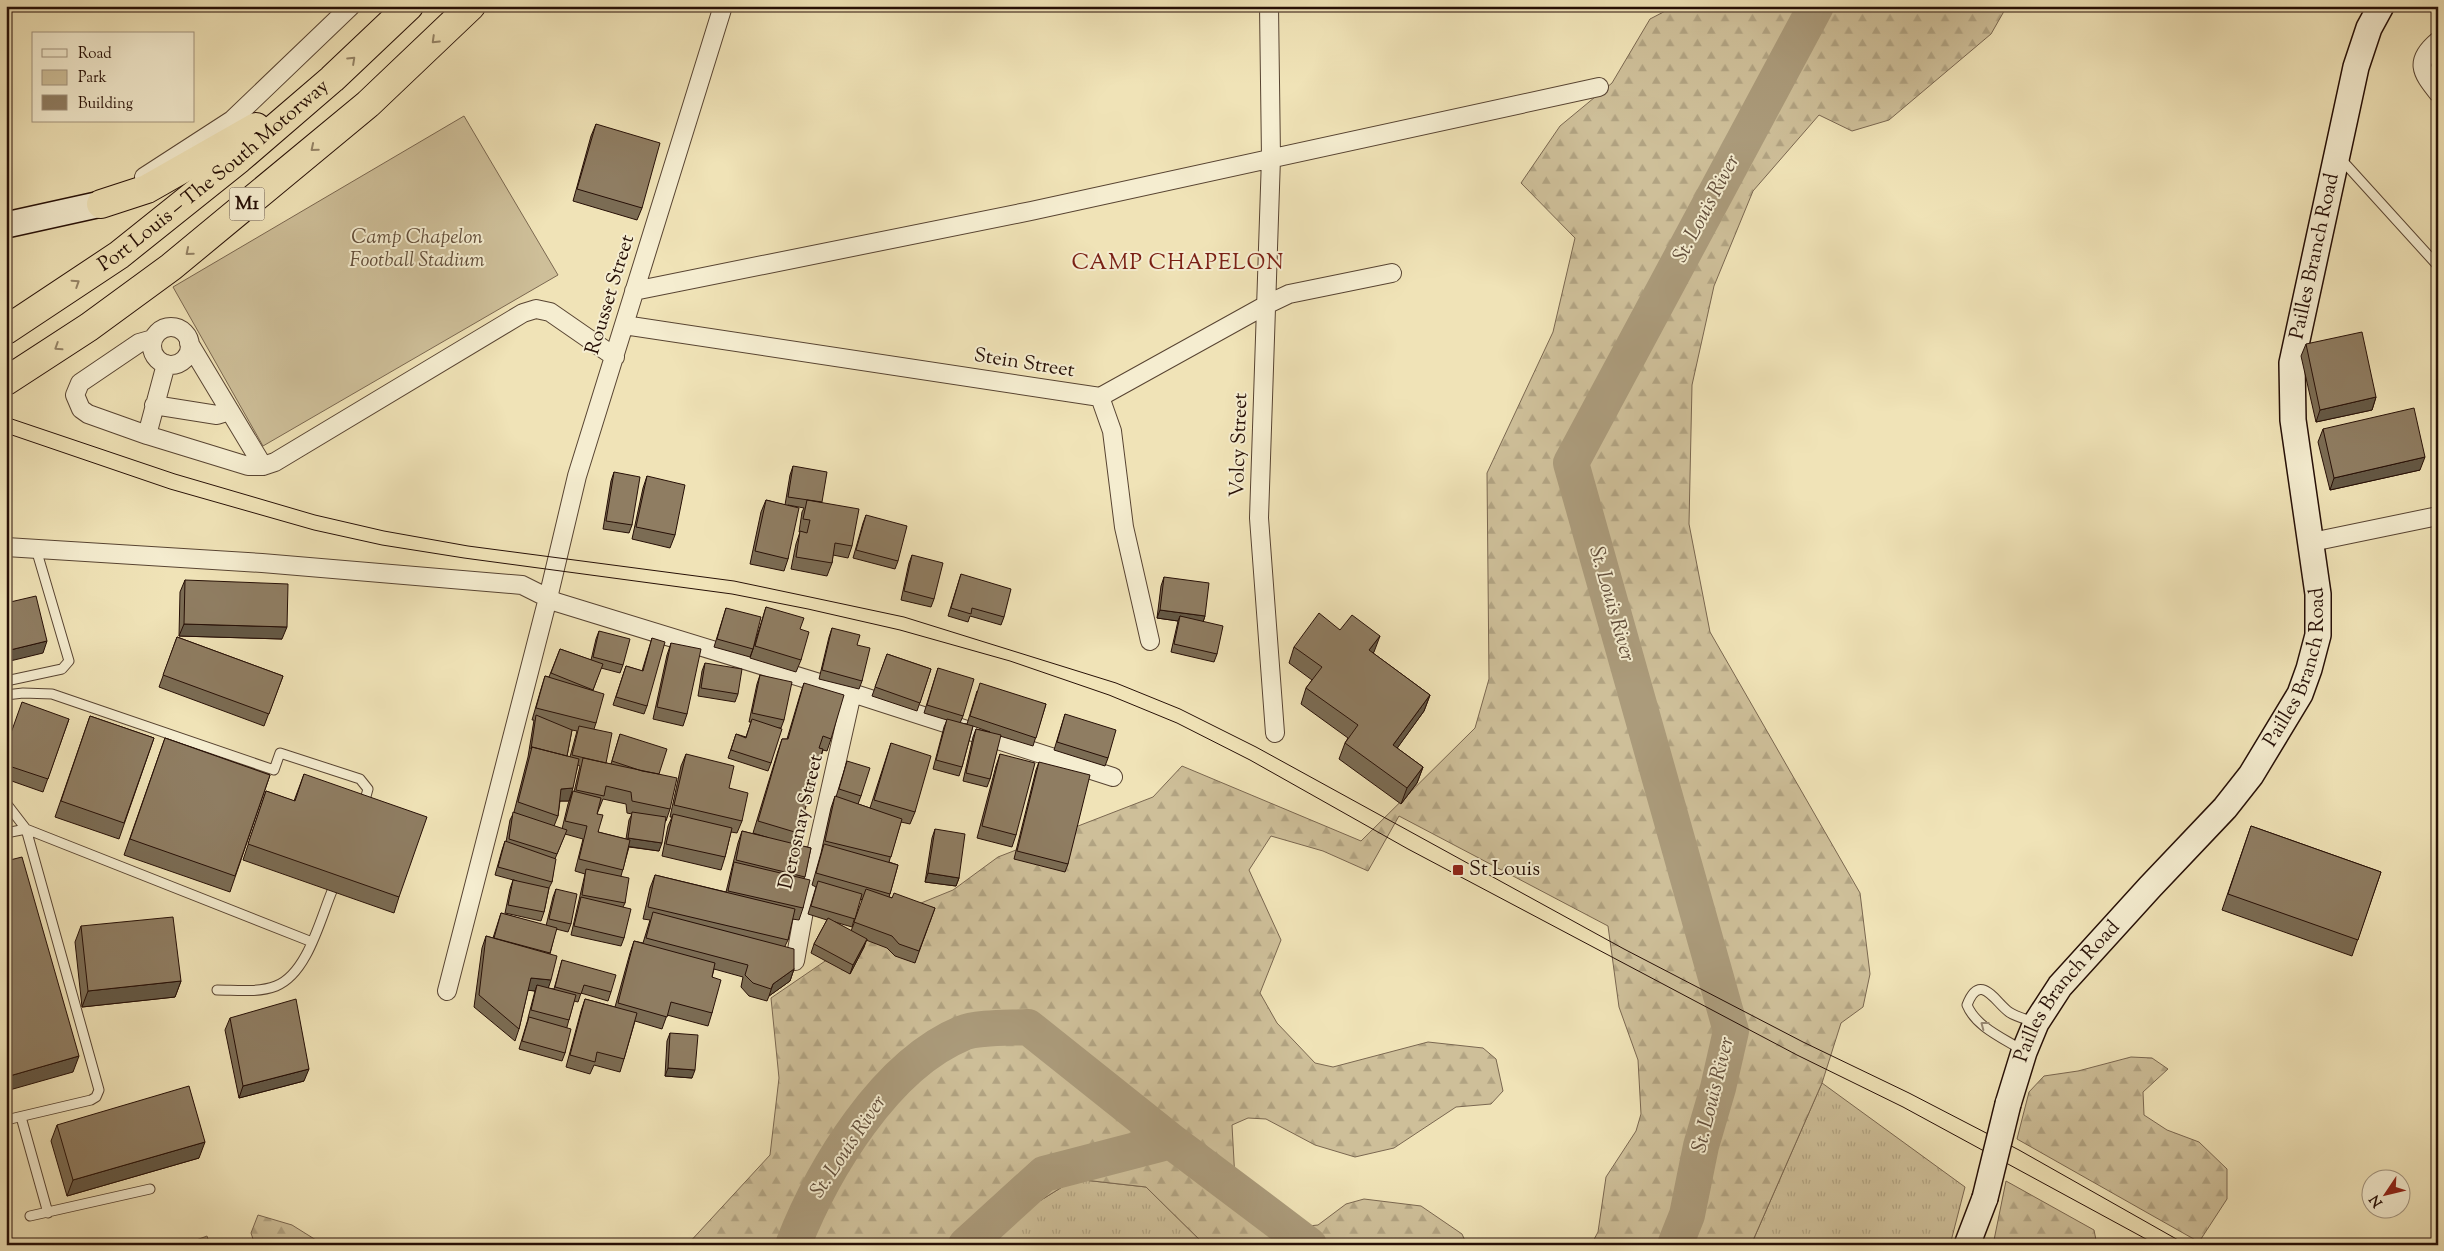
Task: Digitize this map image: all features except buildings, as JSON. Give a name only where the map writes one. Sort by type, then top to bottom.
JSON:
[{"type":"highway","name":"Port Louis – The South Motorway","points":[[6,330],[119,255],[239,158],[332,79],[409,6]]},
{"type":"highway","name":"M1","points":[[6,381],[89,327],[171,267],[368,104],[471,6]]},
{"type":"highway","points":[[101,204],[147,190],[332,79]]},
{"type":"main road","name":"Pailles Branch Road","points":[[1967,1245],[1985,1198],[2008,1104],[2024,1052],[2036,1023],[2074,968],[2225,808],[2251,775],[2300,694],[2310,670],[2318,635],[2318,594],[2293,420],[2292,363],[2356,67],[2369,28],[2381,6]]},
{"type":"main road","points":[[6,225],[101,204]]},
{"type":"street","points":[[101,204],[232,120],[351,6]]},
{"type":"street","name":"Rousset Street","points":[[447,991],[548,598],[577,476],[723,6]]},
{"type":"street","name":"Volcy Street","points":[[1269,6],[1271,158],[1259,518],[1276,733]]},
{"type":"street","points":[[2438,42],[2424,56],[2421,66],[2423,74],[2438,93]]},
{"type":"street","points":[[634,291],[1031,211],[1599,87]]},
{"type":"street","points":[[1150,641],[1124,527],[1112,432],[1100,397],[1289,294],[1392,273]]},
{"type":"street","points":[[262,466],[184,332],[172,327],[160,330],[153,339],[139,343],[80,383],[75,395],[81,409],[88,414],[147,435],[248,466],[262,466],[275,462],[522,313],[536,309],[550,312],[614,356]]},
{"type":"street","name":"Stein Street","points":[[624,324],[1100,397]]},
{"type":"street","points":[[153,339],[153,352],[160,362],[172,365],[184,360],[189,349],[189,343]]},
{"type":"street","points":[[147,435],[166,364]]},
{"type":"street","points":[[154,405],[217,415],[230,411]]},
{"type":"street","points":[[2312,542],[2438,516]]},
{"type":"street","points":[[6,547],[262,563],[522,585],[548,598],[1112,777]]},
{"type":"street","name":"Derosnay Street","points":[[795,961],[808,888],[852,693]]},
{"type":"lane","points":[[2336,154],[2438,266]]},
{"type":"lane","points":[[6,681],[62,669],[69,661],[70,656],[36,548]]},
{"type":"lane","points":[[6,695],[24,693],[52,694],[274,770],[280,753],[360,779],[368,788],[361,812]]},
{"type":"lane","points":[[6,803],[26,829],[99,1090],[96,1097],[91,1100],[6,1120]]},
{"type":"lane","points":[[6,833],[26,829],[312,942]]},
{"type":"lane","points":[[217,990],[257,991],[275,986],[291,978],[312,942],[332,891]]},
{"type":"lane","points":[[2024,1052],[1982,1026],[1971,1015],[1967,1005],[1970,996],[1977,991],[1986,990],[1995,995],[2002,1006],[2010,1013],[2036,1023]]},
{"type":"lane","points":[[21,1117],[48,1213]]},
{"type":"lane","points":[[30,1216],[150,1189]]},
{"type":"green space","points":[[1675,6],[2007,6],[1991,34],[1889,120],[1852,131],[1819,115],[1753,191],[1714,286],[1692,385],[1689,524],[1710,632],[1860,893],[1870,974],[1863,1007],[1841,1023],[1822,1083],[1751,1245],[1591,1245],[1598,1232],[1606,1177],[1636,1131],[1641,1114],[1638,1060],[1619,1007],[1608,926],[1399,816],[1368,871],[1323,851],[1271,836],[1249,870],[1281,940],[1260,993],[1277,1023],[1315,1063],[1333,1067],[1428,1042],[1483,1048],[1496,1059],[1503,1091],[1491,1104],[1456,1107],[1394,1148],[1355,1157],[1315,1145],[1266,1119],[1248,1118],[1232,1125],[1235,1180],[1281,1229],[1318,1225],[1346,1204],[1364,1199],[1421,1206],[1462,1234],[1467,1245],[1205,1245],[1146,1187],[1075,1179],[1017,1215],[993,1245],[687,1245],[770,1155],[779,1078],[771,998],[894,914],[953,890],[998,857],[1153,797],[1182,766],[1361,841],[1475,728],[1489,679],[1487,473],[1553,332],[1575,238],[1521,183],[1560,126],[1612,83],[1650,19]]},
{"type":"green space","name":"Camp Chapelon Football Stadium","points":[[464,116],[558,275],[263,446],[173,287]]},
{"type":"green space","points":[[2131,1057],[2152,1058],[2168,1069],[2143,1092],[2144,1115],[2167,1130],[2199,1142],[2227,1169],[2227,1199],[2199,1242],[2017,1139],[2029,1092],[2044,1076],[2078,1071]]},
{"type":"green space","points":[[1822,1083],[1965,1187],[1950,1245],[1751,1245]]},
{"type":"green space","points":[[1075,1179],[1146,1187],[1205,1245],[993,1245],[1017,1215]]},
{"type":"green space","points":[[2006,1181],[2094,1230],[2097,1245],[1993,1245]]},
{"type":"green space","points":[[258,1215],[292,1225],[324,1245],[255,1245],[251,1233]]},
{"type":"green space","points":[[207,1236],[210,1245],[183,1245]]},
{"type":"waterway","name":"St. Louis River","points":[[1675,1245],[1687,1215],[1701,1146],[1718,1088],[1731,1031],[1571,463],[1816,6]]},
{"type":"waterway","name":"St. Louis River","points":[[793,1245],[821,1184],[839,1153],[860,1122],[883,1094],[908,1069],[935,1048],[969,1031],[1028,1027],[1171,1141]]},
{"type":"waterway","name":"St. Louis River","points":[[966,1245],[1044,1174],[1171,1141],[1309,1245]]},
{"type":"tram line","points":[[6,417],[175,474],[315,515],[384,531],[468,546],[734,581],[904,617],[1116,683],[1180,709],[1256,747],[1624,949],[1803,1042],[1909,1093],[2019,1150],[2187,1245]]},
{"type":"tram line","points":[[6,433],[170,489],[314,530],[382,545],[464,558],[732,594],[808,609],[900,630],[1010,661],[1109,695],[1177,723],[1250,760],[1408,849],[1797,1055],[1903,1107],[2157,1245]]},
{"type":"place","name":"St Louis","points":[[1458,870]]},
{"type":"district","name":"CAMP CHAPELON","points":[[1178,264]]}]
